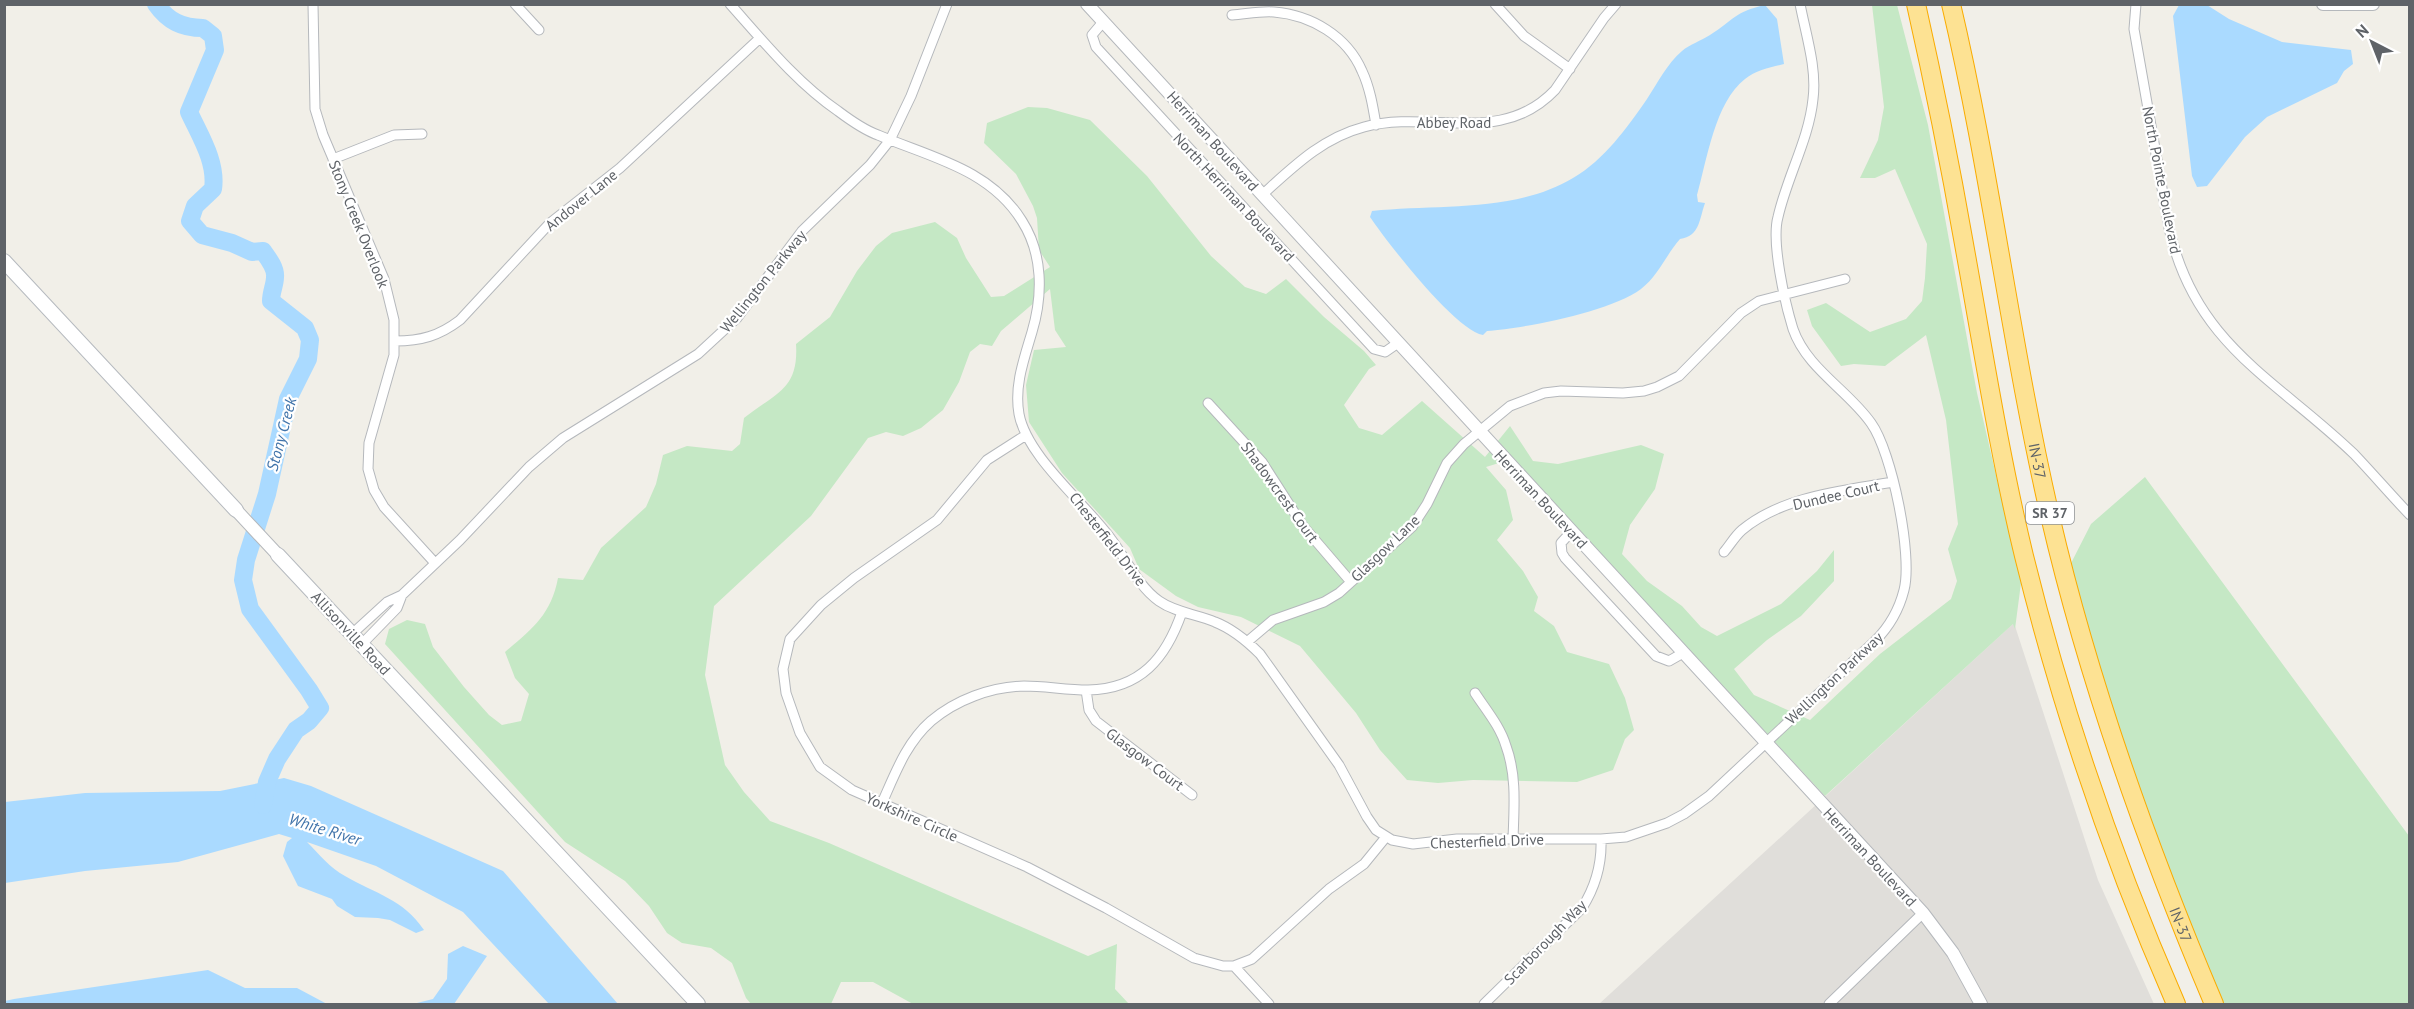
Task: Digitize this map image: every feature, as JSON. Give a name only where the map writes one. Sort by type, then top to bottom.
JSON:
[{"type":"highway","name":"SR 37","points":[[1916,4],[1942,126],[2003,460],[2043,627],[2077,743],[2107,832],[2176,1005]]},
{"type":"highway","name":"IN-37","points":[[1951,4],[1990,196],[2040,467],[2073,607],[2100,701],[2134,803],[2163,882],[2214,1005]]},
{"type":"main road","name":"Allisonville Road","points":[[4,261],[236,510]]},
{"type":"main road","name":"Allisonville Road","points":[[278,555],[698,1005]]},
{"type":"street","name":"Stony Creek Overlook","points":[[313,4],[312,83],[315,110],[333,159],[384,279],[394,321],[395,341],[390,375],[369,443],[368,469],[374,490],[384,507],[435,562]]},
{"type":"street","points":[[515,4],[539,30]]},
{"type":"street","name":"Chesterfield Drive","points":[[730,4],[760,38],[822,99],[875,134],[945,161],[981,179],[1006,200],[1022,221],[1036,255],[1040,287],[1036,317],[1018,385],[1019,412],[1026,435],[1039,454],[1112,539],[1143,585],[1164,604],[1182,612],[1215,621],[1247,642],[1260,654],[1339,765],[1366,818],[1376,830],[1392,840],[1413,844],[1457,839],[1601,839],[1644,832],[1684,814],[1709,796],[1765,743]]},
{"type":"street","name":"Wellington Parkway","points":[[357,639],[387,602],[402,594],[529,467],[563,438],[686,362],[709,345],[737,318],[801,231],[870,165],[890,140],[911,96],[947,4]]},
{"type":"street","name":"Herriman Boulevard","points":[[1087,4],[1923,913],[1953,953],[1981,1005]]},
{"type":"street","points":[[1495,4],[1524,36],[1569,69]]},
{"type":"street","name":"Abbey Road","points":[[1262,195],[1316,148],[1345,133],[1376,124],[1403,121],[1478,124],[1510,119],[1528,111],[1546,100],[1616,4]]},
{"type":"street","name":"Wellington Parkway","points":[[1765,743],[1875,641],[1897,611],[1904,592],[1906,571],[1893,482],[1884,448],[1872,424],[1803,349],[1793,327],[1777,253],[1777,218],[1809,121],[1814,87],[1800,4]]},
{"type":"street","name":"North Pointe Boulevard","points":[[2136,4],[2134,29],[2169,228],[2174,249],[2192,293],[2225,340],[2251,367],[2353,454],[2409,515]]},
{"type":"street","points":[[2323,4],[2373,4]]},
{"type":"street","points":[[1232,15],[1265,11],[1294,15],[1328,31],[1346,46],[1362,69],[1376,124]]},
{"type":"street","name":"North Herriman Boulevard","points":[[1103,22],[1095,29],[1092,38],[1096,47],[1374,349],[1386,352],[1398,343]]},
{"type":"street","name":"Andover Lane","points":[[395,341],[425,339],[446,331],[460,320],[550,223],[620,168],[760,38]]},
{"type":"street","points":[[333,159],[394,135],[422,135]]},
{"type":"street","name":"Glasgow Lane","points":[[1247,642],[1273,620],[1332,598],[1351,582],[1417,520],[1443,469],[1464,444],[1509,406],[1544,393],[1561,391],[1644,391],[1669,381],[1691,365],[1749,307],[1785,293],[1845,279]]},
{"type":"street","name":"Shadowcrest Court","points":[[1208,403],[1262,462],[1303,526],[1351,582]]},
{"type":"street","name":"Yorkshire Circle","points":[[1026,435],[987,459],[937,520],[926,530],[854,578],[821,605],[796,630],[788,645],[783,680],[790,708],[806,747],[820,767],[839,783],[1027,867],[1194,958],[1207,963],[1234,966]]},
{"type":"street","name":"Dundee Court","points":[[1724,552],[1739,532],[1767,514],[1821,495],[1893,482]]},
{"type":"street","name":"Allisonville Road","points":[[236,510],[278,555]]},
{"type":"street","points":[[1571,532],[1561,543],[1562,553],[1581,575],[1656,656],[1669,661],[1683,653]]},
{"type":"street","name":"Wellington Parkway","points":[[357,639],[397,608],[402,594]]},
{"type":"street","points":[[882,803],[901,761],[915,739],[931,722],[960,702],[982,693],[1009,687],[1086,690],[1102,689],[1126,682],[1148,669],[1164,652],[1182,612]]},
{"type":"street","name":"Glasgow Court","points":[[1086,690],[1089,710],[1096,721],[1192,795]]},
{"type":"street","points":[[1475,693],[1500,731],[1506,746],[1513,780],[1513,839]]},
{"type":"street","points":[[1269,1005],[1234,966],[1252,958],[1329,889],[1364,864],[1386,837]]},
{"type":"street","name":"Scarborough Way","points":[[1484,1005],[1582,908],[1590,895],[1600,865],[1601,839]]},
{"type":"street","points":[[1829,1005],[1923,913]]},
{"type":"shaded area","points":[[2014,623],[2098,880],[2154,1004],[1599,1004]]},
{"type":"green space","points":[[1872,5],[1897,5],[1928,125],[1977,393],[2021,583],[2015,629],[2013,624],[1825,796],[1512,459],[1486,467],[1506,490],[1513,520],[1497,540],[1523,571],[1538,597],[1534,611],[1554,626],[1567,652],[1609,664],[1625,698],[1634,730],[1625,739],[1613,770],[1577,782],[1473,780],[1438,783],[1407,780],[1380,750],[1356,713],[1300,646],[1241,617],[1198,607],[1176,596],[1139,569],[1130,548],[1062,473],[1029,422],[1026,385],[1034,350],[1066,347],[1055,330],[1050,289],[1001,331],[992,346],[980,344],[970,352],[959,382],[943,410],[921,428],[903,436],[886,432],[868,438],[811,516],[714,606],[705,675],[725,765],[744,792],[770,821],[829,843],[1088,956],[1117,944],[1115,989],[1129,1004],[913,1004],[873,982],[841,982],[831,1004],[751,1004],[746,998],[732,963],[711,948],[682,943],[667,933],[649,906],[625,881],[565,842],[385,644],[389,629],[407,620],[425,624],[433,647],[489,715],[502,725],[521,721],[529,694],[515,678],[505,652],[532,628],[545,612],[551,602],[558,578],[583,580],[601,548],[646,507],[656,484],[663,455],[687,446],[732,451],[740,444],[744,418],[783,389],[794,371],[796,344],[830,317],[857,271],[876,246],[892,233],[935,222],[957,238],[966,258],[991,297],[1004,296],[1050,267],[1039,250],[1037,218],[1033,206],[1016,174],[984,143],[987,123],[1028,107],[1047,108],[1090,120],[1147,176],[1211,256],[1245,287],[1266,294],[1286,279],[1324,317],[1364,351],[1376,365],[1369,369],[1344,405],[1359,428],[1382,435],[1422,401],[1485,457],[1510,426],[1533,461],[1558,464],[1641,445],[1664,454],[1655,489],[1630,525],[1622,554],[1647,581],[1682,606],[1701,627],[1717,636],[1781,604],[1817,571],[1834,550],[1834,581],[1801,616],[1767,640],[1734,669],[1754,695],[1810,720],[1880,654],[1951,599],[1957,581],[1948,549],[1958,524],[1946,420],[1926,335],[1885,366],[1854,364],[1841,366],[1812,326],[1807,310],[1826,303],[1870,332],[1906,319],[1922,301],[1927,244],[1895,169],[1875,178],[1860,178],[1878,140],[1884,107]]},
{"type":"green space","points":[[2145,477],[2409,836],[2409,1004],[2220,1004],[2157,864],[2065,575],[2091,524]]},
{"type":"water","points":[[1765,5],[1777,19],[1784,64],[1754,73],[1735,89],[1726,102],[1714,132],[1697,195],[1698,202],[1705,203],[1698,226],[1687,237],[1680,239],[1647,284],[1627,297],[1567,318],[1487,331],[1483,335],[1471,330],[1439,302],[1422,284],[1370,217],[1372,211],[1501,202],[1550,189],[1573,178],[1595,162],[1614,143],[1667,67],[1682,51],[1740,14]]},
{"type":"water","points":[[2179,5],[2207,5],[2229,19],[2282,42],[2351,50],[2353,64],[2344,71],[2337,83],[2267,117],[2245,137],[2207,186],[2197,187],[2192,176],[2173,16]]},
{"type":"water","name":"White River","points":[[284,778],[311,786],[503,871],[618,1004],[549,1004],[463,912],[376,866],[307,842],[334,869],[398,904],[424,930],[416,933],[390,920],[355,917],[337,906],[332,899],[298,886],[283,856],[287,842],[292,838],[279,834],[178,862],[85,871],[5,883],[5,802],[85,793],[220,791]]},
{"type":"water","points":[[463,946],[487,956],[454,1004],[413,1004],[433,999],[447,979],[448,954]]},
{"type":"water","points":[[208,970],[245,988],[297,988],[327,1004],[5,1004],[5,1001],[14,999]]},
{"type":"waterway","name":"Stony Creek","points":[[156,4],[165,15],[176,22],[188,27],[203,28],[213,36],[215,50],[189,112],[210,159],[214,179],[213,189],[195,206],[190,221],[202,235],[232,243],[252,252],[263,251],[275,274],[271,301],[305,328],[310,340],[308,359],[288,399],[267,494],[246,560],[243,580],[250,609],[320,708],[309,721],[296,730],[277,759],[267,782],[263,805]]}]
